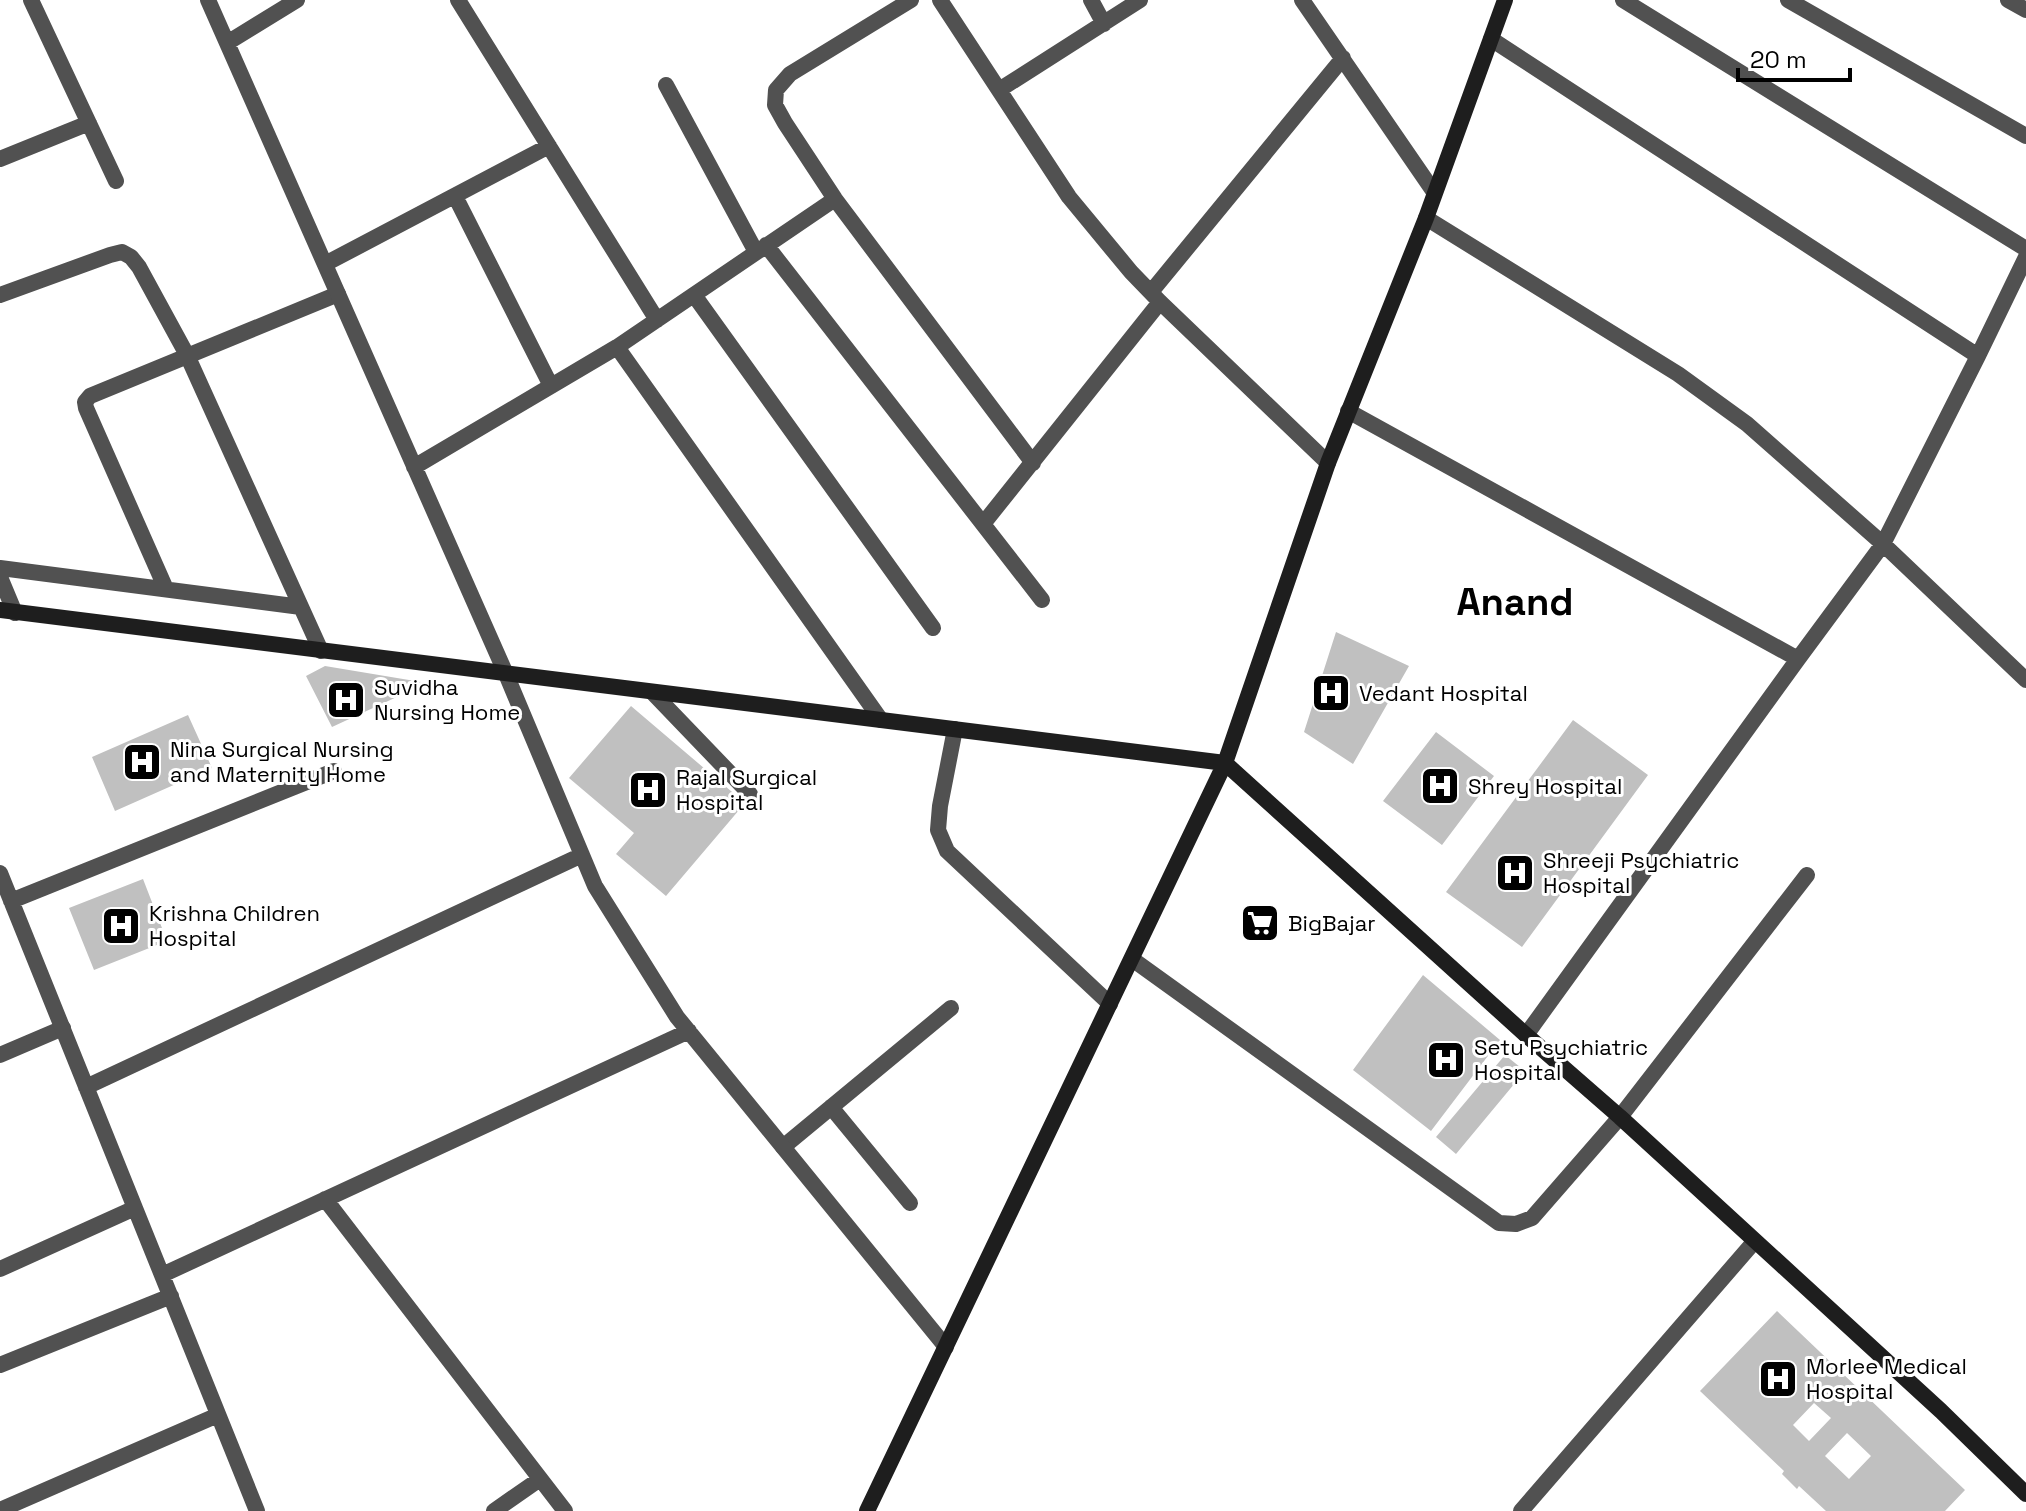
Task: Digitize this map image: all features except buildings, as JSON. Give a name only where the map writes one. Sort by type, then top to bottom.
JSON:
[{"type":"street","points":[[31,0],[116,181]]},
{"type":"street","points":[[208,0],[506,674],[595,886],[677,1017],[946,1347]]},
{"type":"street","points":[[227,43],[297,0]]},
{"type":"street","points":[[458,0],[657,320]]},
{"type":"street","points":[[911,0],[790,74],[776,90],[775,105],[835,199],[1033,463]]},
{"type":"street","points":[[940,0],[1069,197],[1131,272],[1328,463]]},
{"type":"street","points":[[1091,0],[1104,24]]},
{"type":"street","points":[[999,90],[1140,0]]},
{"type":"street","points":[[1302,0],[1434,192]]},
{"type":"street","points":[[867,1511],[1225,763],[1328,463],[1426,218],[1505,0]]},
{"type":"street","points":[[1623,0],[2026,249]]},
{"type":"street","points":[[1788,0],[1814,6],[2026,136]]},
{"type":"street","points":[[2008,0],[2026,10]]},
{"type":"street","points":[[1491,39],[1978,356]]},
{"type":"street","points":[[983,524],[1343,58]]},
{"type":"street","points":[[666,85],[761,249],[1042,600]]},
{"type":"street","points":[[0,159],[89,123]]},
{"type":"street","points":[[325,264],[549,146]]},
{"type":"street","points":[[455,196],[551,386]]},
{"type":"street","points":[[414,467],[617,347],[835,199]]},
{"type":"street","points":[[1426,218],[1678,374],[1747,424],[1883,544],[2026,680]]},
{"type":"street","points":[[0,295],[122,252],[131,257],[187,355],[321,651]]},
{"type":"street","points":[[1526,1035],[1883,544],[2026,257]]},
{"type":"street","points":[[166,589],[85,402],[90,396],[338,294]]},
{"type":"street","points":[[694,295],[933,628]]},
{"type":"street","points":[[617,347],[881,720]]},
{"type":"street","points":[[1348,411],[1798,659]]},
{"type":"street","points":[[0,568],[301,607]]},
{"type":"street","points":[[0,577],[7,612],[1225,763],[1620,1117],[1941,1411],[2026,1494]]},
{"type":"street","points":[[652,692],[750,794]]},
{"type":"street","points":[[955,729],[938,830],[947,851],[1110,1004]]},
{"type":"street","points":[[11,901],[334,771]]},
{"type":"street","points":[[86,1087],[582,855]]},
{"type":"street","points":[[0,873],[257,1511]]},
{"type":"street","points":[[1132,959],[1499,1223],[1516,1224],[1532,1218],[1620,1117],[1807,875]]},
{"type":"street","points":[[783,1147],[951,1008]]},
{"type":"street","points":[[0,1055],[63,1028]]},
{"type":"street","points":[[162,1275],[689,1031]]},
{"type":"street","points":[[831,1107],[910,1203]]},
{"type":"street","points":[[325,1199],[565,1511]]},
{"type":"street","points":[[0,1269],[135,1208]]},
{"type":"street","points":[[1521,1511],[1754,1242]]},
{"type":"street","points":[[0,1365],[171,1296]]},
{"type":"street","points":[[0,1510],[218,1415]]},
{"type":"street","points":[[494,1511],[540,1479]]},
{"type":"place","name":"Vedant Hospital","points":[[1331,693]]},
{"type":"place","name":"Suvidha Nursing Home","points":[[346,700]]},
{"type":"place","name":"Nina Surgical Nursing and Maternity Home","points":[[142,762]]},
{"type":"place","name":"Shrey Hospital","points":[[1440,786]]},
{"type":"place","name":"Rajal Surgical Hospital","points":[[648,790]]},
{"type":"place","name":"Shreeji Psychiatric Hospital","points":[[1515,873]]},
{"type":"place","name":"BigBajar","points":[[1260,923]]},
{"type":"place","name":"Krishna Children Hospital","points":[[121,926]]},
{"type":"place","name":"Setu Psychiatric Hospital","points":[[1446,1060]]},
{"type":"place","name":"Morlee Medical Hospital","points":[[1778,1379]]},
{"type":"district","name":"Anand","points":[[1515,602]]}]
